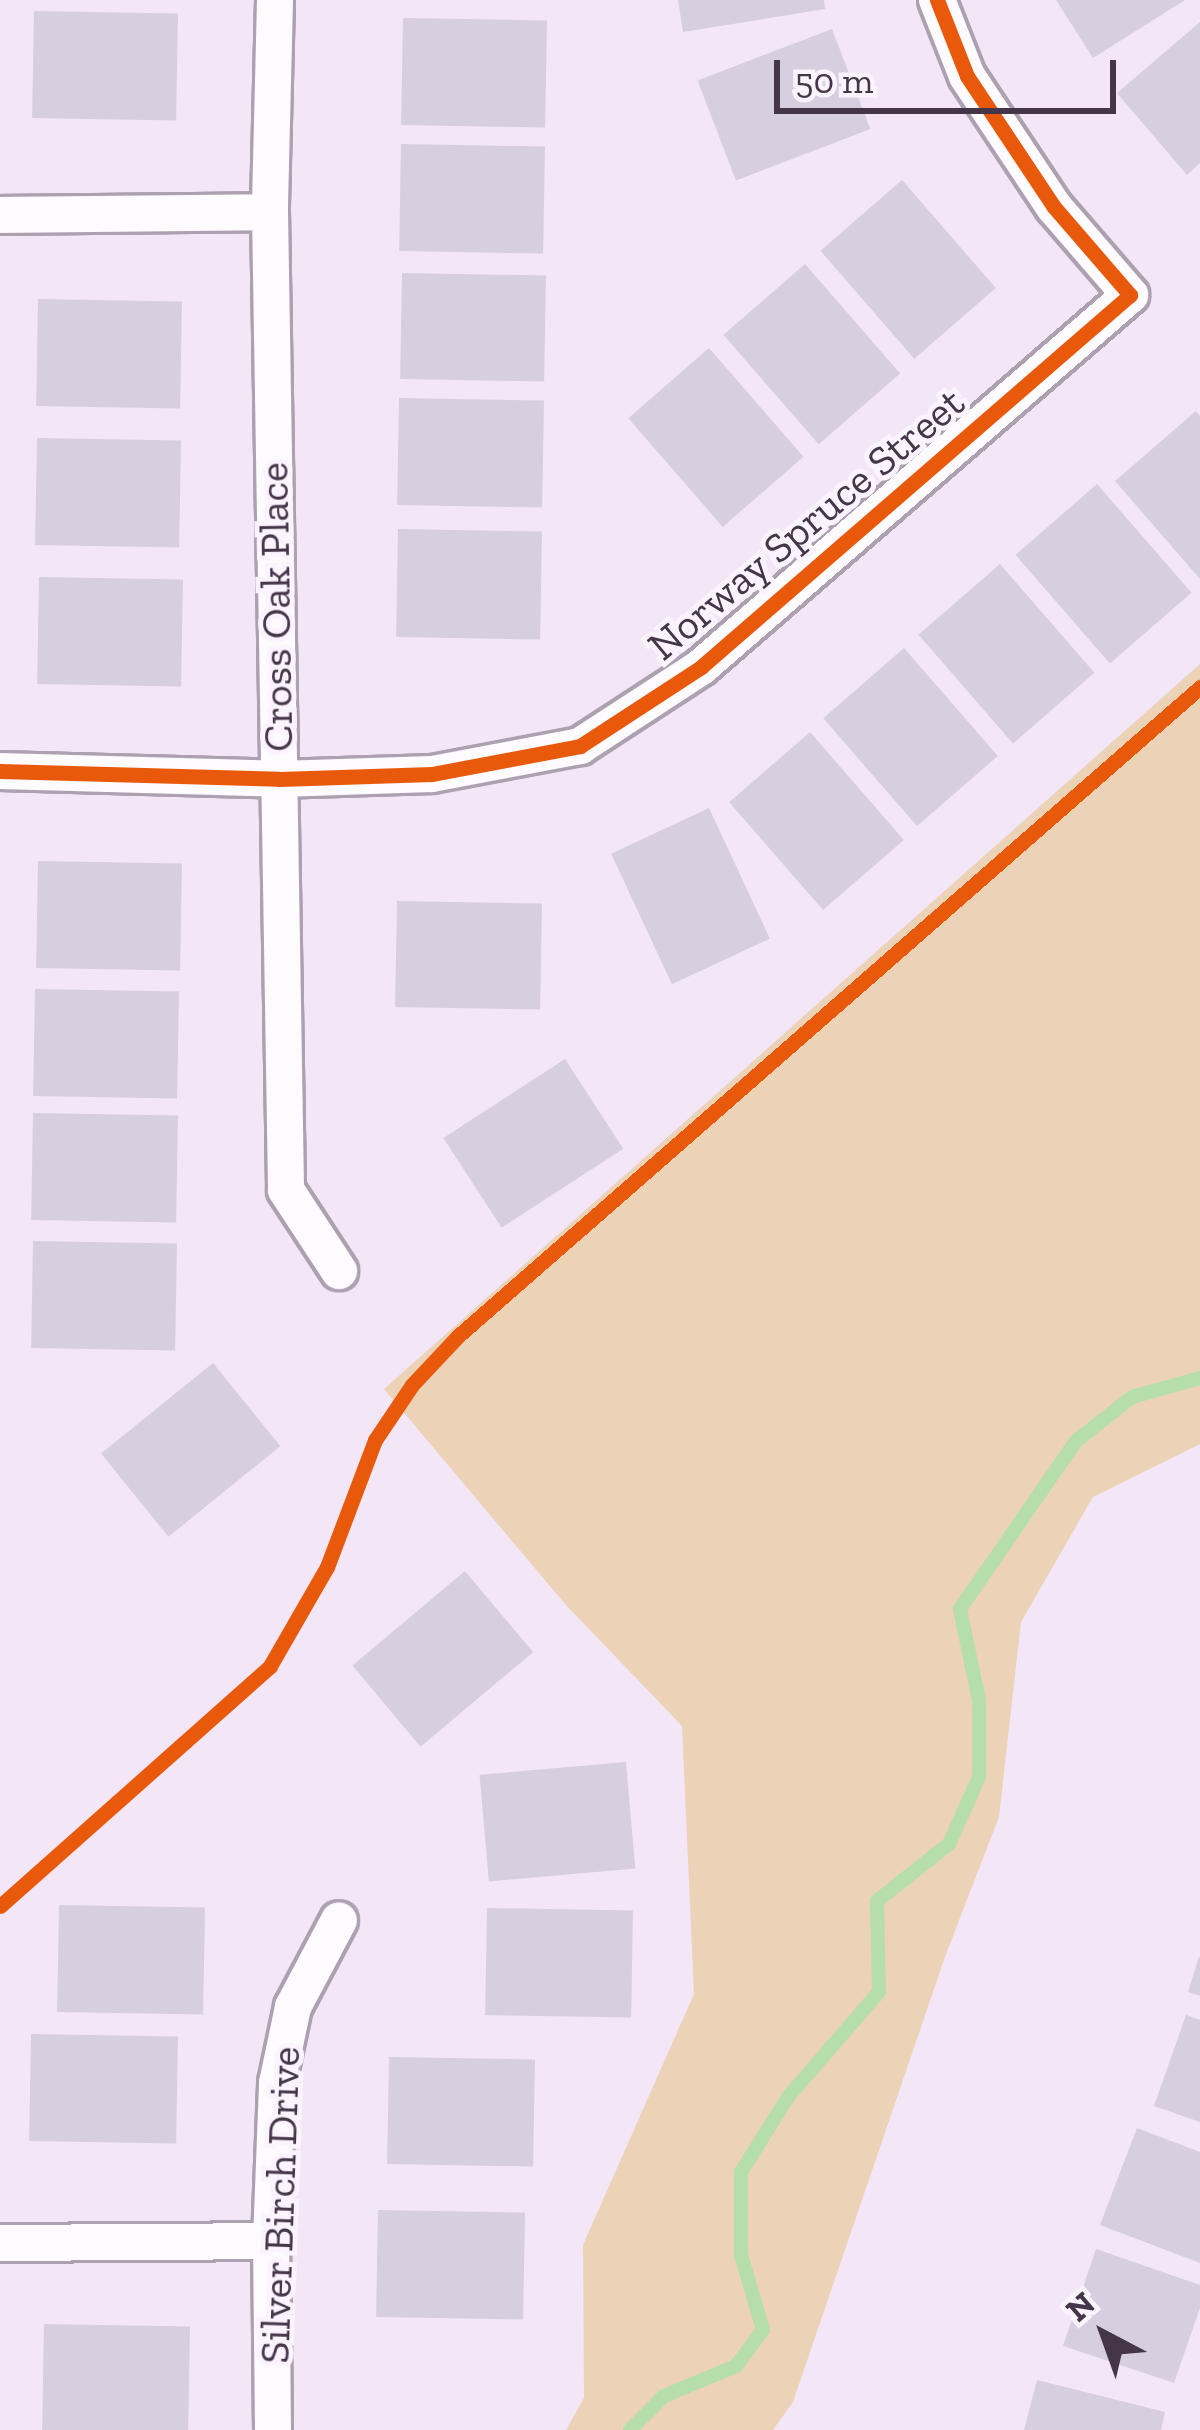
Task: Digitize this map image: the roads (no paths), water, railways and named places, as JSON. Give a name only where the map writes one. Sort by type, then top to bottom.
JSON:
[{"type":"street","name":"Cross Oak Place","points":[[275,0],[270,212],[286,1190],[339,1271]]},
{"type":"street","name":"Norway Spruce Street","points":[[0,771],[279,779],[432,774],[580,746],[701,667],[1130,295],[1054,207],[979,94],[937,0]]},
{"type":"street","points":[[0,215],[270,212]]},
{"type":"street","name":"Silver Birch Drive","points":[[273,2430],[271,2241],[282,2047],[292,2007],[339,1920]]},
{"type":"street","points":[[0,2243],[271,2241]]},
{"type":"waterway","points":[[630,2430],[664,2396],[736,2366],[763,2330],[741,2255],[741,2172],[788,2097],[879,1992],[877,1901],[949,1844],[979,1777],[979,1701],[960,1609],[1075,1442],[1132,1397],[1200,1378]]}]
